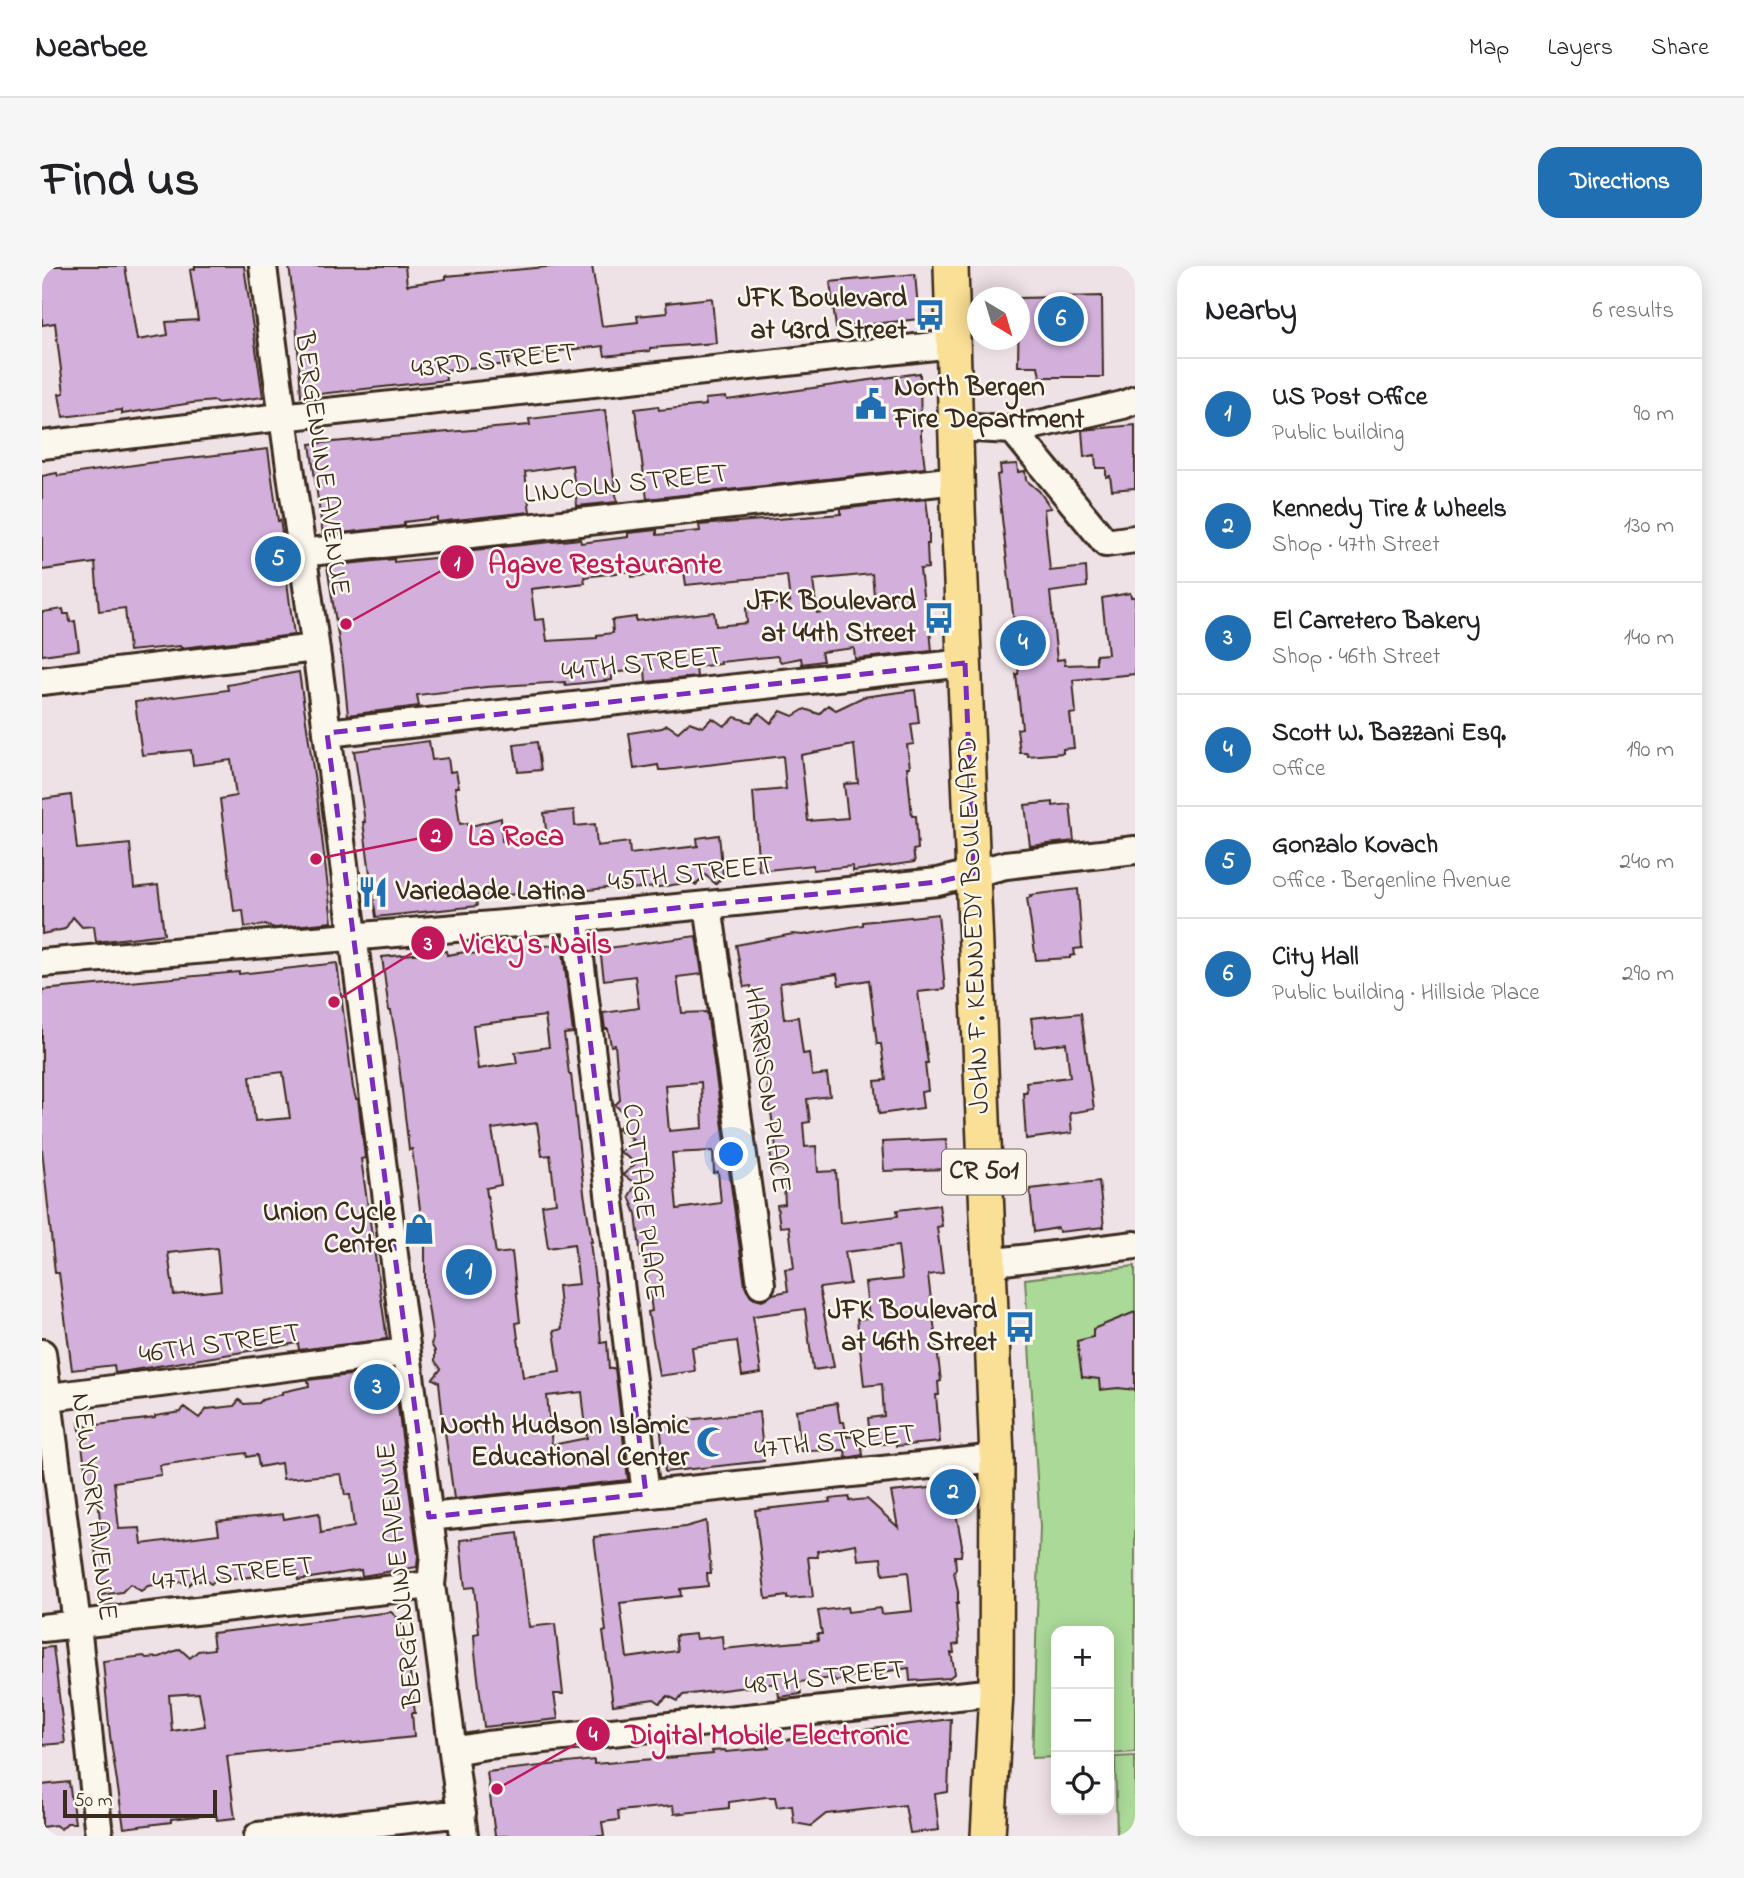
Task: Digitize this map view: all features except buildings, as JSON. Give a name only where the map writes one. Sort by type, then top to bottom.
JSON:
[{"type":"main road","name":"JOHN F. KENNEDY BOULEVARD","points":[[951,266],[957,480],[997,1458],[996,1692],[988,1836]]},
{"type":"street","name":"BERGENLINE AVENUE","points":[[263,266],[434,1555],[431,1585],[463,1824]]},
{"type":"street","name":"43RD STREET","points":[[42,445],[953,345]]},
{"type":"street","points":[[956,427],[1013,430],[1135,400]]},
{"type":"street","points":[[1013,430],[1106,543],[1135,539]]},
{"type":"street","name":"LINCOLN STREET","points":[[301,553],[957,480]]},
{"type":"street","points":[[42,681],[315,648]]},
{"type":"street","name":"44TH STREET","points":[[327,733],[965,663]]},
{"type":"street","name":"45TH STREET","points":[[42,963],[352,939],[938,882],[1009,864],[1135,850]]},
{"type":"street","name":"HARRISON PLACE","points":[[708,905],[761,1284]]},
{"type":"street","name":"COTTAGE PLACE","points":[[575,918],[646,1494]]},
{"type":"street","points":[[988,1264],[1135,1245]]},
{"type":"street","name":"46TH STREET","points":[[45,1398],[407,1352]]},
{"type":"street","name":"NEW YORK AVENUE","points":[[42,1353],[45,1398],[76,1624],[99,1836]]},
{"type":"street","name":"47TH STREET","points":[[429,1517],[997,1458]]},
{"type":"street","name":"47TH STREET","points":[[42,1628],[431,1585]]},
{"type":"street","name":"48TH STREET","points":[[453,1751],[487,1745],[996,1692]]},
{"type":"street","points":[[258,1836],[463,1824]]},
{"type":"highlighted area","points":[[965,663],[974,873],[938,882],[575,918],[646,1494],[429,1517],[327,733]]},
{"type":"green space","points":[[1135,1266],[1135,1752],[1114,1754],[1114,1626],[1051,1626],[1051,1757],[1032,1758],[1040,1527],[1025,1279]]},
{"type":"green space","points":[[1135,1756],[1135,1836],[1117,1836],[1115,1757]]},
{"type":"place","name":"JFK Boulevard at 43rd Street","points":[[930,315]]},
{"type":"place","name":"City Hall","points":[[1061,319]]},
{"type":"place","name":"North Bergen Fire Department","points":[[871,404]]},
{"type":"place","name":"Gonzalo Kovach","points":[[278,559]]},
{"type":"place","name":"JFK Boulevard at 44th Street","points":[[939,618]]},
{"type":"place","name":"Agave Restaurante","points":[[346,624]]},
{"type":"place","name":"Scott W. Bazzani Esq.","points":[[1023,643]]},
{"type":"place","name":"La Roca","points":[[316,859]]},
{"type":"place","name":"Variedade Latina","points":[[373,892]]},
{"type":"place","name":"Vicky's Nails","points":[[334,1002]]},
{"type":"place","name":"Union Cycle Center","points":[[419,1229]]},
{"type":"place","name":"US Post Office","points":[[469,1272]]},
{"type":"place","name":"JFK Boulevard at 46th Street","points":[[1020,1327]]},
{"type":"place","name":"El Carretero Bakery","points":[[377,1387]]},
{"type":"place","name":"North Hudson Islamic Educational Center","points":[[712,1442]]},
{"type":"place","name":"Kennedy Tire & Wheels","points":[[953,1492]]},
{"type":"place","name":"Digital Mobile Electronic","points":[[497,1789]]}]
